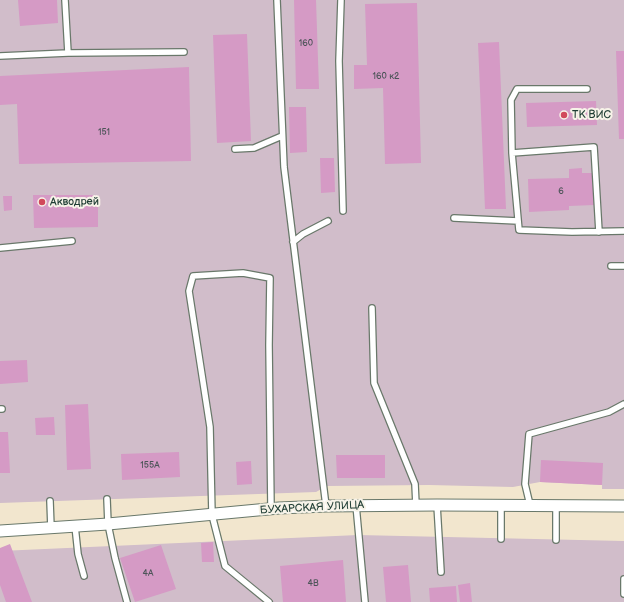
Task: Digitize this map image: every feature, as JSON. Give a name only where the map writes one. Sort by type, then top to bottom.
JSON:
[{"type":"street","name":"БУХАРСКАЯ УЛИЦА","points":[[0,530],[108,524],[271,509],[326,506],[624,506]]},
{"type":"lane","points":[[65,0],[68,53]]},
{"type":"lane","points":[[277,0],[284,167],[326,506]]},
{"type":"lane","points":[[341,0],[339,61],[343,211]]},
{"type":"lane","points":[[0,56],[68,53],[184,52]]},
{"type":"lane","points":[[587,89],[517,89],[511,100],[512,153],[518,230],[599,232],[624,231]]},
{"type":"lane","points":[[235,149],[254,148],[282,136]]},
{"type":"lane","points":[[512,153],[594,147],[599,232]]},
{"type":"lane","points":[[454,218],[518,221]]},
{"type":"lane","points":[[293,242],[303,234],[328,221]]},
{"type":"lane","points":[[0,248],[72,242]]},
{"type":"lane","points":[[611,266],[624,266]]},
{"type":"lane","points":[[269,602],[225,566],[212,515],[210,427],[189,291],[193,276],[243,273],[270,278],[269,345],[271,509]]},
{"type":"lane","points":[[372,308],[374,383],[415,484],[416,505]]},
{"type":"lane","points":[[530,505],[525,484],[530,434],[609,412],[624,404]]},
{"type":"lane","points":[[106,499],[108,524],[115,558],[127,602]]},
{"type":"lane","points":[[50,501],[51,528]]},
{"type":"lane","points":[[356,505],[365,602]]},
{"type":"lane","points":[[437,505],[441,572]]},
{"type":"lane","points":[[501,505],[501,539]]},
{"type":"lane","points":[[556,505],[556,540]]},
{"type":"lane","points":[[75,526],[78,554],[84,576]]},
{"type":"lane","points":[[624,579],[624,594]]},
{"type":"shaded area","points":[[0,0],[624,0],[624,489],[602,489],[602,485],[540,482],[513,487],[429,485],[327,486],[316,492],[0,503]]},
{"type":"shaded area","points":[[358,535],[624,541],[624,602],[0,602],[0,551]]},
{"type":"building","points":[[18,0],[57,0],[58,23],[20,26]]},
{"type":"building","points":[[294,0],[316,0],[319,89],[296,89]]},
{"type":"building","points":[[417,3],[421,163],[385,164],[383,88],[354,89],[354,65],[367,65],[365,4]]},
{"type":"building","points":[[247,34],[251,141],[217,143],[213,35]]},
{"type":"building","points":[[499,42],[506,209],[485,209],[478,43]]},
{"type":"building","points":[[616,51],[624,51],[624,139],[619,139]]},
{"type":"building","points":[[189,67],[191,161],[19,164],[17,104],[0,105],[0,76]]},
{"type":"building","points":[[596,101],[597,125],[527,127],[526,103]]},
{"type":"building","points":[[289,107],[306,107],[307,152],[290,153]]},
{"type":"building","points":[[320,158],[334,158],[335,192],[321,193]]},
{"type":"building","points":[[582,168],[582,173],[592,173],[594,205],[569,206],[569,210],[529,212],[528,179],[569,178],[569,169]]},
{"type":"building","points":[[33,195],[98,195],[98,227],[34,228]]},
{"type":"building","points":[[3,196],[12,196],[12,210],[4,211]]},
{"type":"building","points":[[27,360],[28,382],[0,384],[0,361]]},
{"type":"building","points":[[88,404],[91,469],[67,470],[65,405]]},
{"type":"building","points":[[54,417],[55,435],[36,435],[35,418]]},
{"type":"building","points":[[0,432],[8,432],[10,473],[0,473]]},
{"type":"building","points":[[179,452],[180,477],[122,480],[121,454]]},
{"type":"building","points":[[336,455],[385,455],[385,478],[337,478]]},
{"type":"building","points":[[541,460],[603,463],[602,485],[540,482]]},
{"type":"building","points":[[251,461],[252,484],[237,485],[236,462]]},
{"type":"building","points":[[213,542],[214,562],[202,562],[201,543]]},
{"type":"building","points":[[10,544],[32,602],[6,602],[0,585],[0,548]]},
{"type":"building","points":[[161,545],[176,589],[135,602],[120,558]]},
{"type":"building","points":[[343,560],[346,602],[283,602],[280,566]]},
{"type":"building","points":[[408,565],[411,602],[386,602],[383,567]]},
{"type":"building","points":[[470,583],[472,602],[460,602],[458,585]]},
{"type":"building","points":[[456,586],[457,602],[430,602],[429,588]]},
{"type":"place","name":"ТК ВИС","points":[[564,115]]},
{"type":"place","name":"Акводрей","points":[[42,202]]}]
